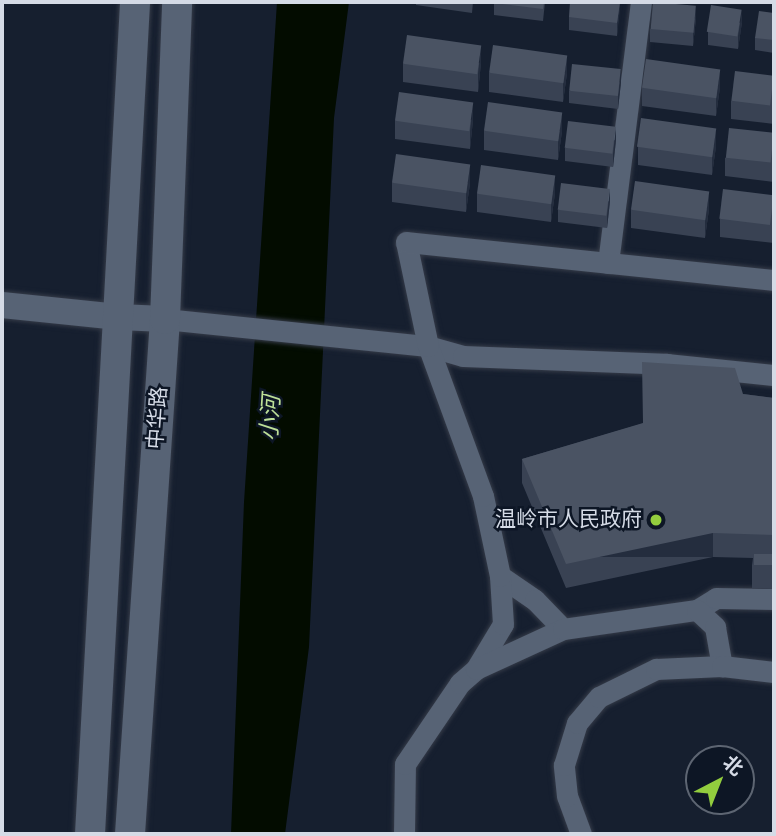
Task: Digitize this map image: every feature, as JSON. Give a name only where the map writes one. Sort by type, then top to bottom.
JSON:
[{"type":"main road","points":[[90,834],[135,2]]},
{"type":"main road","name":"中华路","points":[[130,834],[165,319],[177,2]]},
{"type":"street","points":[[608,263],[641,2]]},
{"type":"street","points":[[476,669],[503,624],[500,576],[483,496],[428,346],[406,242],[774,280]]},
{"type":"street","points":[[2,305],[428,346],[463,356],[667,364],[774,375]]},
{"type":"street","points":[[500,576],[535,600],[563,629]]},
{"type":"street","points":[[404,834],[405,764],[460,683],[476,669],[563,629],[697,610],[716,598],[774,599]]},
{"type":"street","points":[[697,610],[715,627],[722,666]]},
{"type":"street","points":[[581,834],[566,796],[564,765],[576,723],[599,697],[656,669],[722,666],[774,672]]},
{"type":"water","name":"小河","points":[[277,2],[349,2],[334,118],[309,647],[285,834],[231,834],[244,502]]},
{"type":"building","points":[[494,2],[544,2],[543,9]]},
{"type":"building","points":[[570,2],[620,2],[617,23],[569,17]]},
{"type":"building","points":[[653,2],[696,6],[693,33],[651,29]]},
{"type":"building","points":[[711,5],[742,10],[737,37],[707,32]]},
{"type":"building","points":[[759,11],[774,13],[774,40],[755,38]]},
{"type":"building","points":[[407,35],[481,45],[477,74],[403,64]]},
{"type":"building","points":[[493,45],[567,55],[563,83],[489,73]]},
{"type":"building","points":[[646,59],[720,69],[716,98],[642,88]]},
{"type":"building","points":[[572,64],[621,69],[618,96],[569,91]]},
{"type":"building","points":[[735,71],[774,76],[770,106],[731,101]]},
{"type":"building","points":[[399,92],[473,102],[469,131],[395,121]]},
{"type":"building","points":[[488,102],[562,112],[558,141],[484,131]]},
{"type":"building","points":[[641,118],[716,129],[712,157],[637,147]]},
{"type":"building","points":[[568,121],[616,127],[612,154],[565,148]]},
{"type":"building","points":[[729,128],[774,133],[771,163],[726,158]]},
{"type":"building","points":[[396,154],[470,164],[466,193],[392,183]]},
{"type":"building","points":[[481,165],[555,175],[551,204],[477,194]]},
{"type":"building","points":[[635,181],[709,191],[705,220],[631,210]]},
{"type":"building","points":[[561,183],[610,189],[606,216],[558,210]]},
{"type":"building","points":[[723,189],[774,195],[770,225],[719,219]]},
{"type":"building","name":"温岭市人民政府","points":[[642,362],[735,368],[743,394],[774,398],[774,535],[713,533],[566,564],[522,459],[643,423]]},
{"type":"building","points":[[754,554],[774,554],[774,565],[754,565]]},
{"type":"place","name":"温岭市人民政府","points":[[656,520]]}]
